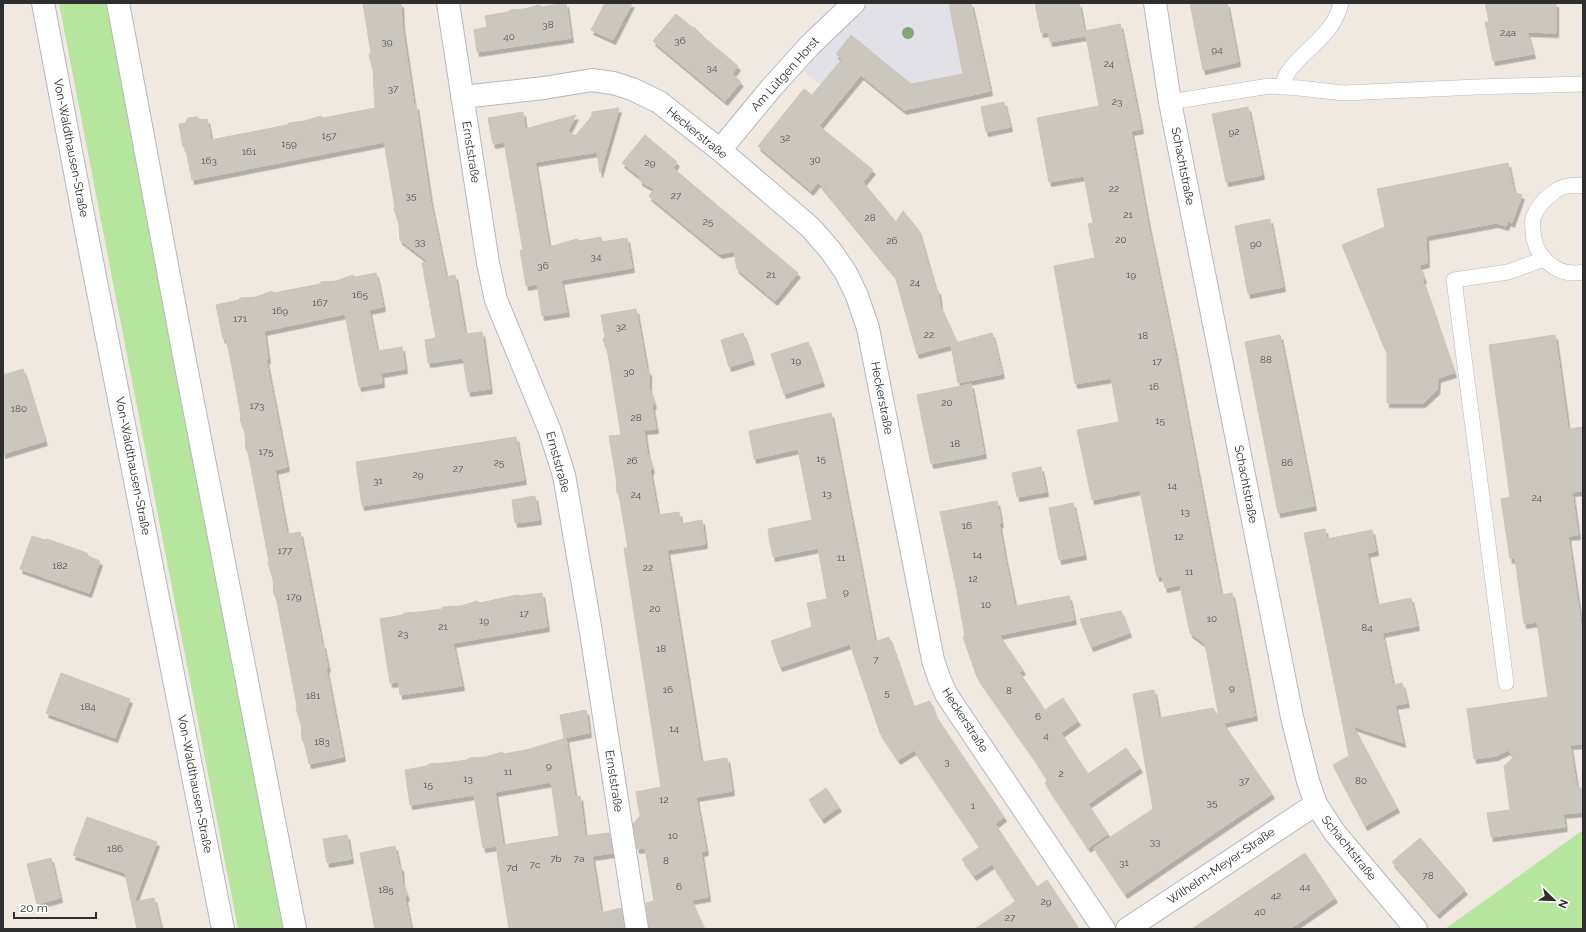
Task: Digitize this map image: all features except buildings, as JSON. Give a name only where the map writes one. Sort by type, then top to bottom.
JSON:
[{"type":"street","name":"Von-Waldthausen-Straße","points":[[43,3],[223,929]]},
{"type":"street","points":[[118,3],[295,929]]},
{"type":"street","name":"Ernststraße","points":[[448,3],[488,263],[496,300],[550,431],[564,475],[590,626],[637,929]]},
{"type":"street","name":"Am Lütgen Horst","points":[[720,150],[772,87],[810,45],[854,3]]},
{"type":"street","name":"Schachtstraße","points":[[1155,3],[1170,102],[1292,717],[1308,782],[1316,804],[1335,833],[1416,929]]},
{"type":"street","name":"Heckerstraße","points":[[462,96],[544,88],[592,80],[613,83],[632,89],[659,102],[720,150],[810,228],[831,251],[846,273],[855,290],[868,328],[933,660],[939,678],[946,694],[1104,929]]},
{"type":"street","name":"Wilhelm-Meyer-Straße","points":[[1127,929],[1316,804]]},
{"type":"lane","points":[[1282,87],[1288,73],[1331,26],[1339,14],[1341,3]]},
{"type":"lane","points":[[1170,102],[1269,86],[1344,93],[1583,84]]},
{"type":"lane","points":[[1583,186],[1577,185],[1558,189],[1543,200],[1533,219],[1533,240],[1544,259],[1558,270],[1576,274],[1583,272]]},
{"type":"lane","points":[[1506,683],[1454,280],[1508,272],[1544,259]]},
{"type":"shaded area","points":[[870,3],[971,3],[990,91],[904,110],[861,75],[840,100],[801,69]]},
{"type":"green space","points":[[59,3],[106,3],[285,929],[238,929]]},
{"type":"green space","points":[[1583,830],[1583,929],[1445,929]]}]
